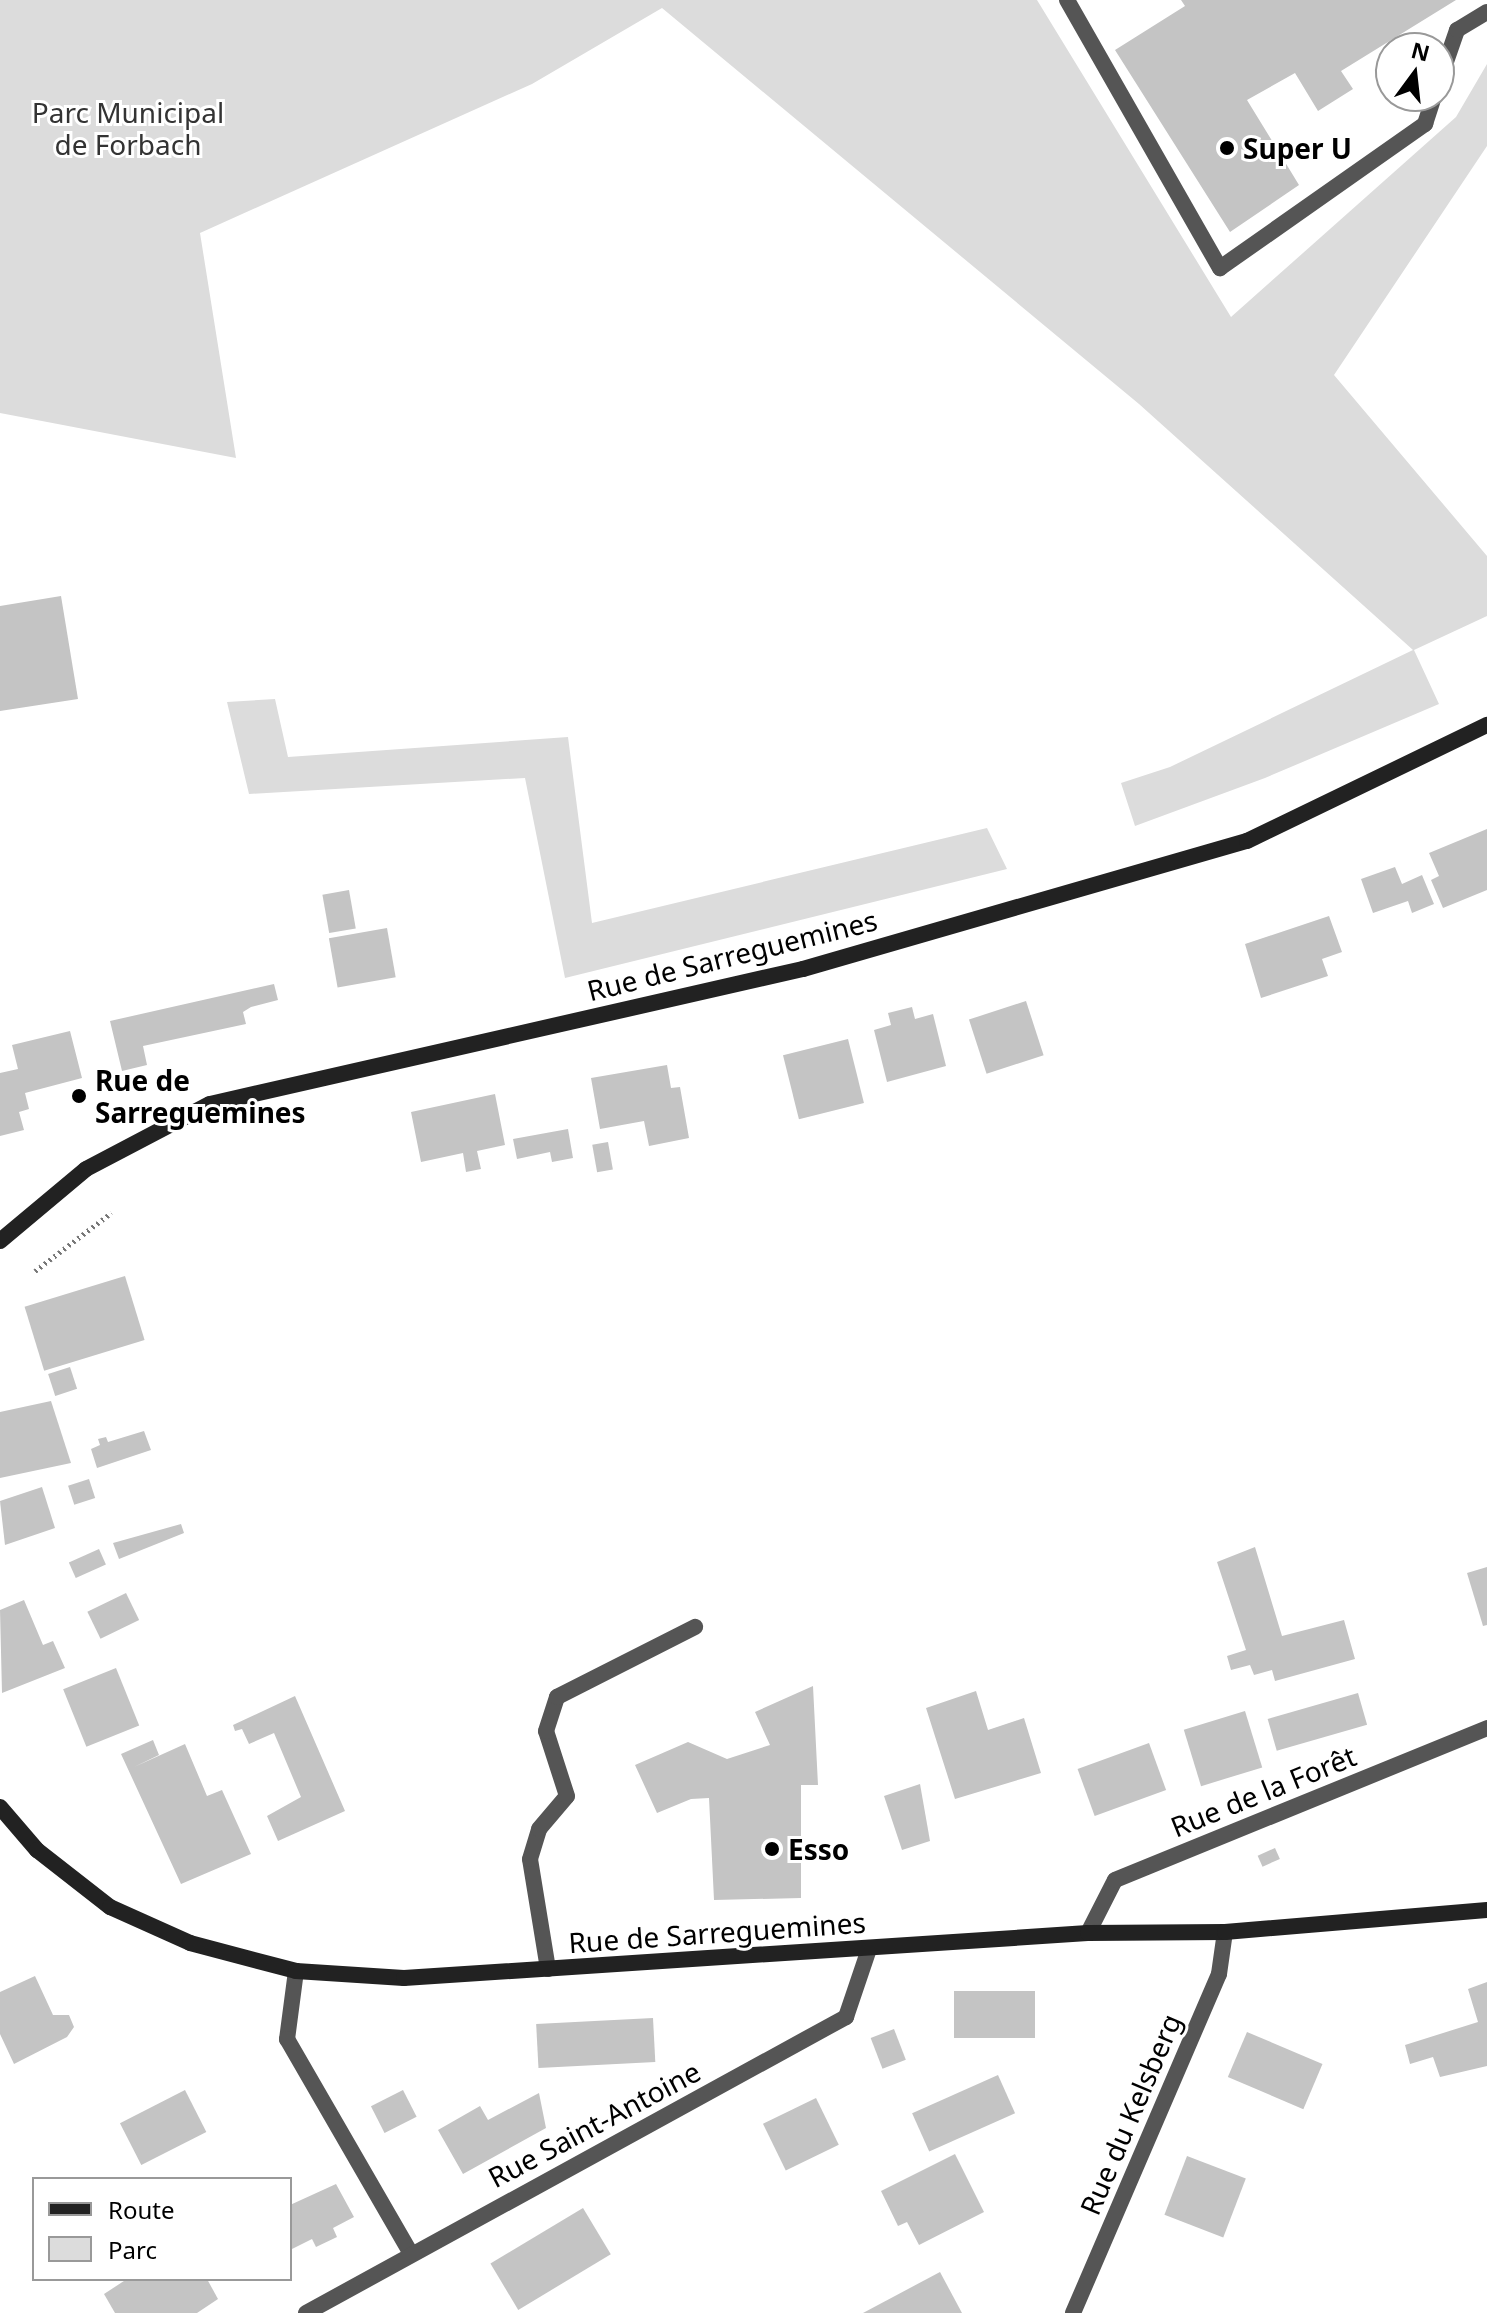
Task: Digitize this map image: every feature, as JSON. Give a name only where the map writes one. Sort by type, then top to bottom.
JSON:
[{"type":"main road","name":"Rue de Sarreguemines","points":[[0,1241],[86,1169],[210,1104],[803,969],[1231,845],[1487,725]]},
{"type":"main road","name":"Rue de Sarreguemines","points":[[0,1807],[37,1850],[110,1907],[190,1943],[296,1971],[404,1978],[1088,1933],[1225,1932],[1487,1910]]},
{"type":"street","points":[[1067,0],[1220,268],[1425,124],[1429,112]]},
{"type":"street","points":[[1455,36],[1457,30],[1487,12]]},
{"type":"street","points":[[548,1969],[530,1859],[539,1829],[567,1796],[546,1731],[557,1697],[695,1627]]},
{"type":"street","name":"Rue de la Forêt","points":[[1088,1933],[1115,1880],[1487,1728]]},
{"type":"street","name":"Rue du Kelsberg","points":[[1073,2313],[1219,1974],[1225,1932]]},
{"type":"street","name":"Rue Saint-Antoine","points":[[306,2313],[410,2252],[846,2017],[869,1949]]},
{"type":"street","points":[[296,1971],[287,2039],[410,2252]]},
{"type":"path","points":[[35,1271],[111,1213]]},
{"type":"green space","name":"Parc Municipal de Forbach","points":[[0,0],[1037,0],[1231,317],[1456,117],[1487,64],[1487,146],[1334,375],[1487,556],[1487,616],[1414,650],[1439,704],[1265,778],[1135,826],[1121,783],[1170,767],[1413,650],[1139,404],[662,8],[532,84],[200,233],[236,458],[0,413]]},
{"type":"green space","points":[[275,699],[288,757],[568,737],[592,923],[987,828],[1007,869],[565,978],[525,778],[249,794],[227,702]]},
{"type":"building","name":"Super U","points":[[1181,0],[1456,0],[1404,32],[1375,32],[1375,50],[1341,71],[1353,89],[1318,111],[1295,73],[1247,100],[1299,185],[1230,232],[1115,50],[1185,6]]},
{"type":"building","points":[[61,596],[78,699],[0,711],[0,606]]},
{"type":"building","points":[[1487,829],[1487,890],[1443,908],[1431,880],[1439,876],[1429,853]]},
{"type":"building","points":[[1395,867],[1402,884],[1422,875],[1434,904],[1412,913],[1408,901],[1373,913],[1361,879]]},
{"type":"building","points":[[349,890],[356,928],[329,933],[322,895]]},
{"type":"building","points":[[1329,916],[1342,952],[1322,959],[1328,976],[1261,998],[1245,944]]},
{"type":"building","points":[[387,928],[396,977],[338,987],[329,938]]},
{"type":"building","points":[[274,984],[278,1000],[243,1012],[246,1024],[143,1046],[147,1065],[122,1071],[110,1021]]},
{"type":"building","points":[[1026,1001],[1044,1055],[987,1074],[969,1020]]},
{"type":"building","points":[[912,1007],[915,1019],[933,1014],[946,1066],[887,1082],[874,1030],[891,1025],[888,1013]]},
{"type":"building","points":[[70,1031],[82,1078],[25,1093],[29,1109],[19,1112],[24,1130],[0,1136],[0,1073],[18,1069],[12,1045]]},
{"type":"building","points":[[848,1039],[864,1103],[799,1119],[783,1055]]},
{"type":"building","points":[[667,1065],[671,1088],[680,1087],[689,1138],[649,1146],[644,1121],[600,1129],[591,1078]]},
{"type":"building","points":[[495,1094],[505,1145],[477,1151],[481,1169],[466,1172],[463,1153],[421,1162],[411,1112]]},
{"type":"building","points":[[568,1129],[573,1158],[552,1162],[550,1152],[517,1159],[513,1139]]},
{"type":"building","points":[[608,1142],[613,1170],[597,1172],[592,1145]]},
{"type":"building","points":[[125,1276],[145,1340],[44,1371],[25,1307]]},
{"type":"building","points":[[70,1367],[77,1389],[55,1396],[48,1374]]},
{"type":"building","points":[[51,1401],[71,1463],[0,1478],[0,1412]]},
{"type":"building","points":[[144,1431],[151,1450],[97,1468],[91,1449],[100,1445],[98,1439],[106,1437],[108,1442]]},
{"type":"building","points":[[89,1479],[95,1498],[74,1505],[68,1486]]},
{"type":"building","points":[[42,1487],[55,1528],[5,1545],[0,1501]]},
{"type":"building","points":[[181,1524],[184,1533],[119,1559],[113,1543]]},
{"type":"building","points":[[1255,1547],[1282,1636],[1344,1620],[1355,1659],[1275,1681],[1272,1670],[1254,1675],[1250,1665],[1231,1670],[1227,1656],[1246,1650],[1217,1562]]},
{"type":"building","points":[[99,1549],[106,1565],[76,1578],[69,1562]]},
{"type":"building","points":[[1487,1567],[1487,1625],[1483,1626],[1467,1573]]},
{"type":"building","points":[[126,1593],[139,1620],[101,1639],[87,1612]]},
{"type":"building","points":[[24,1600],[43,1645],[53,1641],[65,1668],[2,1693],[0,1610]]},
{"type":"building","points":[[116,1668],[139,1725],[86,1747],[63,1689]]},
{"type":"building","points":[[813,1686],[818,1785],[801,1785],[801,1898],[714,1900],[709,1798],[691,1799],[657,1813],[635,1765],[688,1742],[727,1759],[770,1745],[755,1712]]},
{"type":"building","points":[[976,1691],[988,1730],[1024,1718],[1041,1773],[955,1799],[926,1708]]},
{"type":"building","points":[[1358,1693],[1367,1725],[1277,1751],[1268,1719]]},
{"type":"building","points":[[295,1696],[345,1811],[278,1841],[267,1816],[301,1797],[274,1733],[249,1744],[242,1729],[235,1731],[233,1725]]},
{"type":"building","points":[[1245,1711],[1262,1767],[1201,1786],[1184,1730]]},
{"type":"building","points":[[153,1740],[159,1755],[134,1767],[185,1744],[207,1796],[222,1790],[251,1854],[181,1884],[121,1754]]},
{"type":"building","points":[[1149,1743],[1166,1790],[1095,1816],[1078,1769]]},
{"type":"building","points":[[920,1784],[930,1841],[902,1850],[884,1796]]},
{"type":"building","points":[[1275,1848],[1280,1859],[1263,1867],[1258,1856]]},
{"type":"building","points":[[35,1976],[53,2015],[69,2015],[74,2027],[67,2037],[14,2064],[0,2034],[0,1992]]},
{"type":"building","points":[[1487,1982],[1487,2066],[1440,2077],[1433,2057],[1410,2064],[1405,2045],[1478,2022],[1468,1989]]},
{"type":"building","points":[[954,1991],[1035,1991],[1035,2038],[954,2038]]},
{"type":"building","points":[[653,2018],[655,2062],[538,2068],[536,2024]]},
{"type":"building","points":[[894,2029],[906,2060],[882,2069],[871,2038]]},
{"type":"building","points":[[1247,2032],[1322,2064],[1303,2109],[1228,2077]]},
{"type":"building","points":[[998,2075],[1015,2113],[929,2152],[912,2113]]},
{"type":"building","points":[[185,2090],[206,2132],[141,2165],[120,2123]]},
{"type":"building","points":[[403,2090],[417,2117],[385,2133],[371,2106]]},
{"type":"building","points":[[539,2093],[546,2128],[463,2174],[438,2130],[480,2106],[488,2120]]},
{"type":"building","points":[[816,2098],[839,2145],[786,2171],[763,2124]]},
{"type":"building","points":[[955,2154],[984,2212],[919,2245],[907,2222],[898,2226],[881,2191]]},
{"type":"building","points":[[1187,2156],[1246,2179],[1223,2237],[1164,2215]]},
{"type":"building","points":[[336,2184],[354,2217],[333,2228],[337,2237],[316,2247],[312,2239],[292,2249],[292,2204]]},
{"type":"building","points":[[583,2208],[611,2254],[518,2310],[490,2264]]},
{"type":"building","points":[[940,2272],[962,2313],[863,2313]]},
{"type":"building","points":[[124,2281],[208,2281],[218,2299],[197,2313],[115,2313],[104,2294]]},
{"type":"place","name":"Super U","points":[[1227,148]]},
{"type":"place","name":"Rue de Sarreguemines","points":[[79,1096]]},
{"type":"place","name":"Esso","points":[[772,1849]]}]
